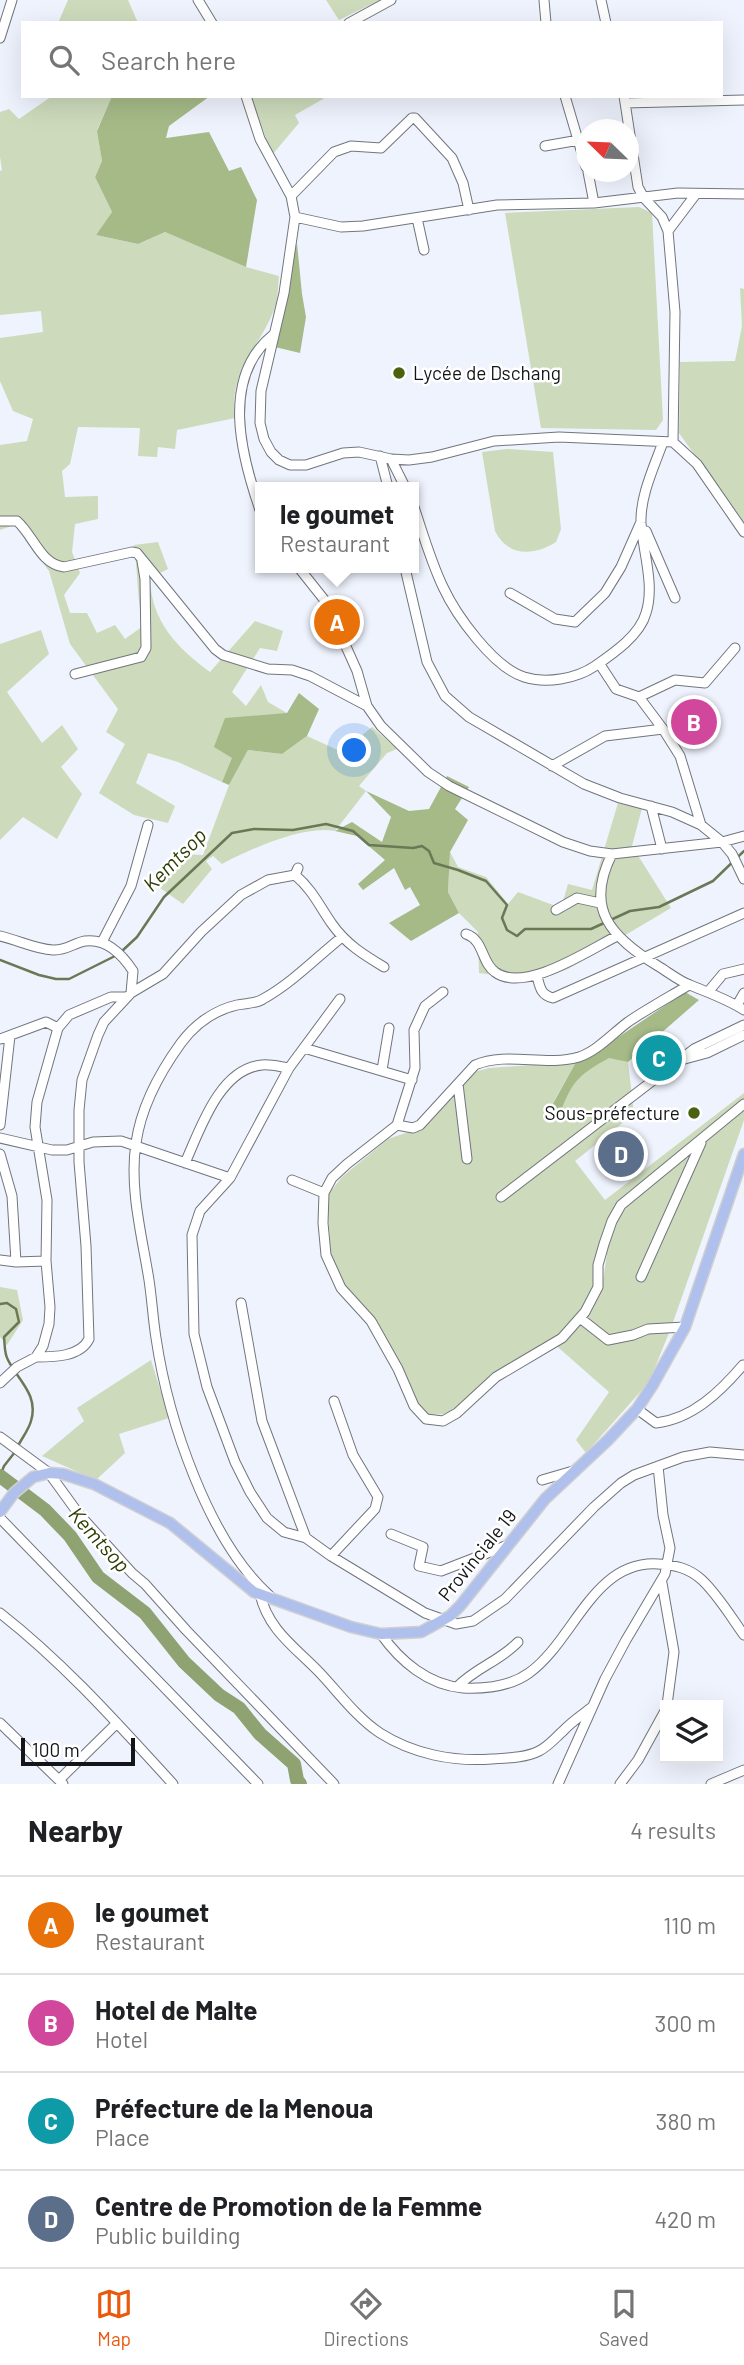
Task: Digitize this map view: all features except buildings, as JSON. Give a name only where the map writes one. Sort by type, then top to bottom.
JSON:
[{"type":"main road","name":"Provinciale 19","points":[[49,1473],[78,1477],[157,1516],[184,1533],[243,1585],[277,1602],[351,1627],[381,1634],[421,1632],[442,1621],[460,1606],[545,1499],[608,1440],[636,1409],[672,1353],[685,1327],[744,1154]]},
{"type":"main road","points":[[0,1512],[18,1489],[33,1477],[49,1473]]},
{"type":"street","points":[[0,38],[12,0]]},
{"type":"street","points":[[198,0],[211,21]]},
{"type":"street","points":[[353,21],[391,0]]},
{"type":"street","points":[[544,0],[546,21]]},
{"type":"street","points":[[601,0],[606,21]]},
{"type":"street","points":[[247,98],[260,139],[291,196],[295,217],[284,293],[261,391],[260,422],[264,439],[279,460],[290,465],[306,465],[343,453],[359,452],[409,460],[494,441],[559,437],[668,442],[697,464],[744,532]]},
{"type":"street","points":[[566,98],[576,131]]},
{"type":"street","points":[[510,593],[555,619],[575,622],[604,593],[621,567],[641,521],[648,482],[668,442],[675,312],[668,231],[662,217],[644,198],[638,187],[624,99],[744,100]]},
{"type":"street","points":[[291,196],[334,152],[351,146],[381,148],[415,118],[452,158],[463,183],[469,210]]},
{"type":"street","points":[[545,146],[576,141]]},
{"type":"street","points":[[590,182],[594,203]]},
{"type":"street","points":[[295,217],[341,227],[363,226],[496,205],[594,203],[678,193],[744,194]]},
{"type":"street","points":[[668,231],[696,194]]},
{"type":"street","points":[[417,218],[424,250]]},
{"type":"street","points":[[255,494],[245,463],[239,404],[252,358],[262,343],[274,334]]},
{"type":"street","points":[[380,456],[387,482]]},
{"type":"street","points":[[391,459],[402,482]]},
{"type":"street","points":[[0,521],[18,521],[47,561],[56,566],[64,567],[137,553],[215,649],[223,655],[268,669],[292,670],[310,676],[367,706]]},
{"type":"street","points":[[419,521],[444,589],[482,644],[503,664],[523,677],[549,680],[571,677],[599,663],[635,633],[646,615],[649,592],[641,521]]},
{"type":"street","points":[[641,521],[675,598]]},
{"type":"street","points":[[75,674],[144,654],[145,579],[142,560]]},
{"type":"street","points":[[303,573],[326,602],[357,671],[367,706],[381,726],[428,772],[449,786],[563,842],[590,851],[612,854],[722,842],[744,836]]},
{"type":"street","points":[[406,573],[427,662],[445,696],[468,717],[584,785],[672,812],[701,825],[722,842],[734,858],[744,879]]},
{"type":"street","points":[[639,697],[675,680],[705,683],[735,648]]},
{"type":"street","points":[[599,663],[616,689],[639,697],[663,729],[680,757],[701,825]]},
{"type":"street","points":[[552,766],[605,736],[663,729]]},
{"type":"street","points":[[651,806],[662,849]]},
{"type":"street","points":[[102,942],[131,886],[148,825]]},
{"type":"street","points":[[612,854],[603,871],[600,903],[617,936],[643,957],[689,985],[741,1007],[744,993]]},
{"type":"street","points":[[36,1357],[79,1351],[89,1339],[79,1147],[79,1092],[88,1058],[104,1021],[129,995],[163,974],[201,932],[241,895],[268,880],[296,871],[342,937],[353,948],[384,967]]},
{"type":"street","points":[[556,910],[577,898],[600,903]]},
{"type":"street","points":[[537,976],[545,996],[553,998],[744,913]]},
{"type":"street","points":[[466,934],[475,939],[493,971],[503,977],[537,976],[617,936]]},
{"type":"street","points":[[0,936],[58,951],[84,941],[102,942],[119,951],[133,971],[129,995]]},
{"type":"street","points":[[277,1602],[253,1580],[237,1559],[210,1513],[189,1463],[166,1386],[156,1339],[138,1216],[135,1145],[149,1098],[182,1042],[197,1026],[215,1012],[259,1002],[342,937]]},
{"type":"street","points":[[708,992],[723,974],[744,968]]},
{"type":"street","points":[[397,1125],[413,1128],[420,1125],[470,1069],[484,1061],[558,1060],[580,1056],[601,1044],[629,1021],[689,985]]},
{"type":"street","points":[[443,992],[425,1006],[414,1030],[416,1059],[397,1125],[332,1178],[324,1194],[326,1255],[341,1288],[371,1321],[398,1369],[414,1406],[426,1419],[443,1421],[457,1413],[496,1377],[562,1338],[580,1318],[598,1287],[598,1265],[612,1221],[621,1205],[744,1104]]},
{"type":"street","points":[[0,1383],[14,1370],[36,1357],[43,1346],[49,1324],[47,1199],[36,1127],[37,1102],[58,1028],[69,1015],[111,997],[129,995]]},
{"type":"street","points":[[340,999],[289,1068],[230,1178],[200,1211],[192,1235],[194,1334],[211,1400],[235,1462],[267,1518],[284,1532],[306,1538],[425,1613],[456,1624],[472,1621],[505,1599],[594,1507],[634,1475],[683,1457],[710,1452],[744,1455]]},
{"type":"street","points":[[0,1125],[3,1037],[46,1022],[58,1028]]},
{"type":"street","points":[[501,1196],[694,1049],[744,1025]]},
{"type":"street","points":[[382,1070],[389,1028]]},
{"type":"street","points":[[679,1061],[707,1053],[744,1035]]},
{"type":"street","points":[[304,1048],[412,1080]]},
{"type":"street","points":[[185,1163],[222,1088],[244,1072],[261,1065],[289,1068]]},
{"type":"street","points":[[458,1084],[467,1159]]},
{"type":"street","points":[[0,1138],[52,1150],[79,1147],[93,1142],[121,1141],[230,1178]]},
{"type":"street","points":[[641,1277],[703,1139]]},
{"type":"street","points":[[0,1154],[12,1196],[16,1262]]},
{"type":"street","points":[[292,1180],[324,1194]]},
{"type":"street","points":[[0,1259],[16,1262],[46,1261]]},
{"type":"street","points":[[241,1303],[262,1421],[306,1538]]},
{"type":"street","points":[[580,1318],[608,1340],[648,1329],[685,1327]]},
{"type":"street","points":[[636,1409],[656,1423],[672,1421],[719,1394],[743,1366]]},
{"type":"street","points":[[331,1556],[375,1509],[379,1497],[353,1455],[334,1401]]},
{"type":"street","points":[[0,1437],[49,1473],[78,1513],[132,1573],[334,1784]]},
{"type":"street","points":[[558,1784],[592,1707],[626,1640],[662,1582],[670,1548],[663,1515],[658,1466]]},
{"type":"street","points":[[542,1480],[575,1471]]},
{"type":"street","points":[[0,1518],[258,1784]]},
{"type":"street","points":[[391,1534],[422,1547],[419,1566],[441,1571],[510,1544]]},
{"type":"street","points":[[381,1634],[395,1654],[436,1681],[457,1687],[487,1688],[513,1682],[530,1673],[549,1654],[604,1584],[618,1573],[639,1564],[687,1569],[703,1581],[744,1635]]},
{"type":"street","points":[[662,1582],[674,1652],[668,1700]]},
{"type":"street","points":[[260,1594],[264,1611],[282,1637],[379,1732],[403,1744],[446,1758],[470,1760],[524,1756],[538,1752],[553,1742],[564,1729],[592,1707]]},
{"type":"street","points":[[0,1613],[33,1639],[85,1688],[173,1784]]},
{"type":"street","points":[[457,1687],[471,1674],[508,1653],[518,1642]]},
{"type":"street","points":[[620,1784],[638,1760],[660,1720]]},
{"type":"street","points":[[0,1723],[61,1782],[117,1723]]},
{"type":"street","points":[[711,1784],[744,1770]]},
{"type":"green space","points":[[68,0],[128,0],[137,21],[59,21]]},
{"type":"green space","points":[[326,0],[380,0],[339,20]]},
{"type":"green space","points":[[49,98],[111,98],[97,130],[102,161],[95,177],[112,212],[96,235],[138,244],[165,232],[246,267],[279,276],[274,310],[240,373],[234,401],[235,418],[177,430],[175,449],[158,447],[157,457],[138,456],[140,428],[78,427],[70,464],[62,471],[65,497],[98,496],[98,519],[75,524],[72,552],[80,573],[64,595],[70,613],[87,613],[97,633],[115,625],[125,639],[143,626],[134,545],[158,542],[168,569],[150,578],[155,607],[177,643],[210,672],[255,621],[283,631],[277,651],[260,648],[232,692],[246,706],[261,685],[268,702],[287,713],[233,758],[222,782],[178,762],[148,753],[136,783],[175,806],[168,823],[134,815],[99,793],[125,744],[106,732],[118,709],[70,644],[49,571],[14,525],[0,530],[0,445],[27,441],[33,419],[13,411],[0,381],[0,338],[43,332],[41,311],[0,315],[0,112],[9,109],[19,119]]},
{"type":"green space","points":[[111,98],[207,98],[169,126],[166,138],[209,132],[229,171],[241,167],[257,200],[246,267],[165,232],[138,244],[96,235],[112,212],[95,177],[102,161],[97,131]]},
{"type":"green space","points":[[252,98],[323,98],[295,115],[299,123],[272,155]]},
{"type":"green space","points":[[639,207],[652,213],[663,420],[656,430],[541,428],[505,213]]},
{"type":"green space","points":[[297,243],[306,317],[300,353],[275,347]]},
{"type":"green space","points":[[740,288],[744,289],[744,523],[679,433],[680,362],[735,361],[742,326]]},
{"type":"green space","points":[[507,449],[553,452],[561,529],[556,542],[548,547],[530,552],[514,550],[500,540],[495,531],[482,452]]},
{"type":"green space","points":[[41,630],[49,654],[7,692],[42,743],[62,725],[78,749],[61,767],[82,794],[57,839],[23,817],[0,840],[0,644]]},
{"type":"green space","points":[[299,693],[319,709],[307,736],[282,754],[248,750],[229,785],[222,782],[232,758],[214,747],[225,718],[287,713]]},
{"type":"green space","points":[[372,727],[397,749],[387,753],[359,786],[366,791],[335,831],[322,830],[293,835],[262,845],[222,864],[213,856],[206,861],[212,869],[183,904],[160,888],[158,875],[174,854],[203,855],[229,785],[248,750],[282,754],[307,736],[342,752]]},
{"type":"green space","points":[[447,776],[469,787],[455,809],[468,820],[450,852],[448,892],[459,913],[411,941],[389,923],[420,905],[410,887],[405,890],[394,868],[363,890],[358,884],[385,860],[357,836],[335,831],[352,822],[382,842],[391,817],[366,791],[409,811],[429,809]]},
{"type":"green space","points":[[618,803],[642,808],[632,846],[671,908],[568,969],[537,981],[479,973],[478,932],[459,913],[448,892],[450,852],[458,867],[486,877],[508,904],[518,892],[561,908],[568,884],[592,890]]},
{"type":"green space","points":[[685,992],[699,1000],[628,1062],[609,1058],[579,1079],[569,1092],[561,1111],[550,1109],[576,1062],[583,1061]]},
{"type":"green space","points":[[609,1057],[628,1062],[634,1114],[575,1161],[605,1200],[744,1093],[744,1120],[671,1328],[649,1382],[586,1453],[576,1440],[609,1392],[552,1342],[493,1374],[456,1409],[443,1414],[427,1415],[417,1404],[375,1319],[345,1287],[331,1256],[327,1196],[342,1177],[388,1139],[420,1128],[474,1072],[489,1068],[576,1062],[550,1108],[561,1111],[569,1092],[584,1073]],"holes":[[[614,1209],[620,1215],[608,1246],[602,1288],[588,1315],[565,1342],[553,1342],[582,1308],[595,1284],[595,1264]]]},
{"type":"green space","points":[[0,1287],[17,1290],[23,1320],[7,1345],[0,1337]]},
{"type":"green space","points":[[151,1360],[169,1418],[119,1434],[125,1453],[96,1480],[42,1456],[84,1421],[77,1408]]},
{"type":"waterway","name":"Kemtsop","points":[[122,951],[137,937],[164,897],[232,833],[254,829],[293,830],[326,824],[353,831],[369,845],[413,848],[422,846],[429,851],[434,863],[486,881],[507,905],[502,918],[507,930],[517,936],[525,929],[591,929],[630,911],[659,907],[713,881],[744,851]]},
{"type":"waterway","name":"Kemtsop","points":[[0,960],[39,975],[69,979],[117,955]]},
{"type":"waterway","name":"Kemtsop","points":[[0,1304],[7,1303],[16,1309],[19,1322],[4,1337],[5,1352],[32,1403],[30,1424],[18,1446]]},
{"type":"waterway","name":"Kemtsop","points":[[0,1476],[15,1452]]},
{"type":"waterway","name":"Kemtsop","points":[[0,1476],[45,1510],[70,1536],[98,1577],[145,1613],[184,1662],[219,1695],[239,1708],[260,1734],[294,1764],[300,1784]]},
{"type":"place","name":"Lycée de Dschang","points":[[399,373]]},
{"type":"place","name":"le goumet","points":[[337,622]]},
{"type":"place","name":"Hotel de Malte","points":[[694,722]]},
{"type":"place","name":"Préfecture de la Menoua","points":[[659,1058]]},
{"type":"place","name":"Sous-préfecture","points":[[694,1113]]},
{"type":"place","name":"Centre de Promotion de la Femme","points":[[621,1154]]}]
